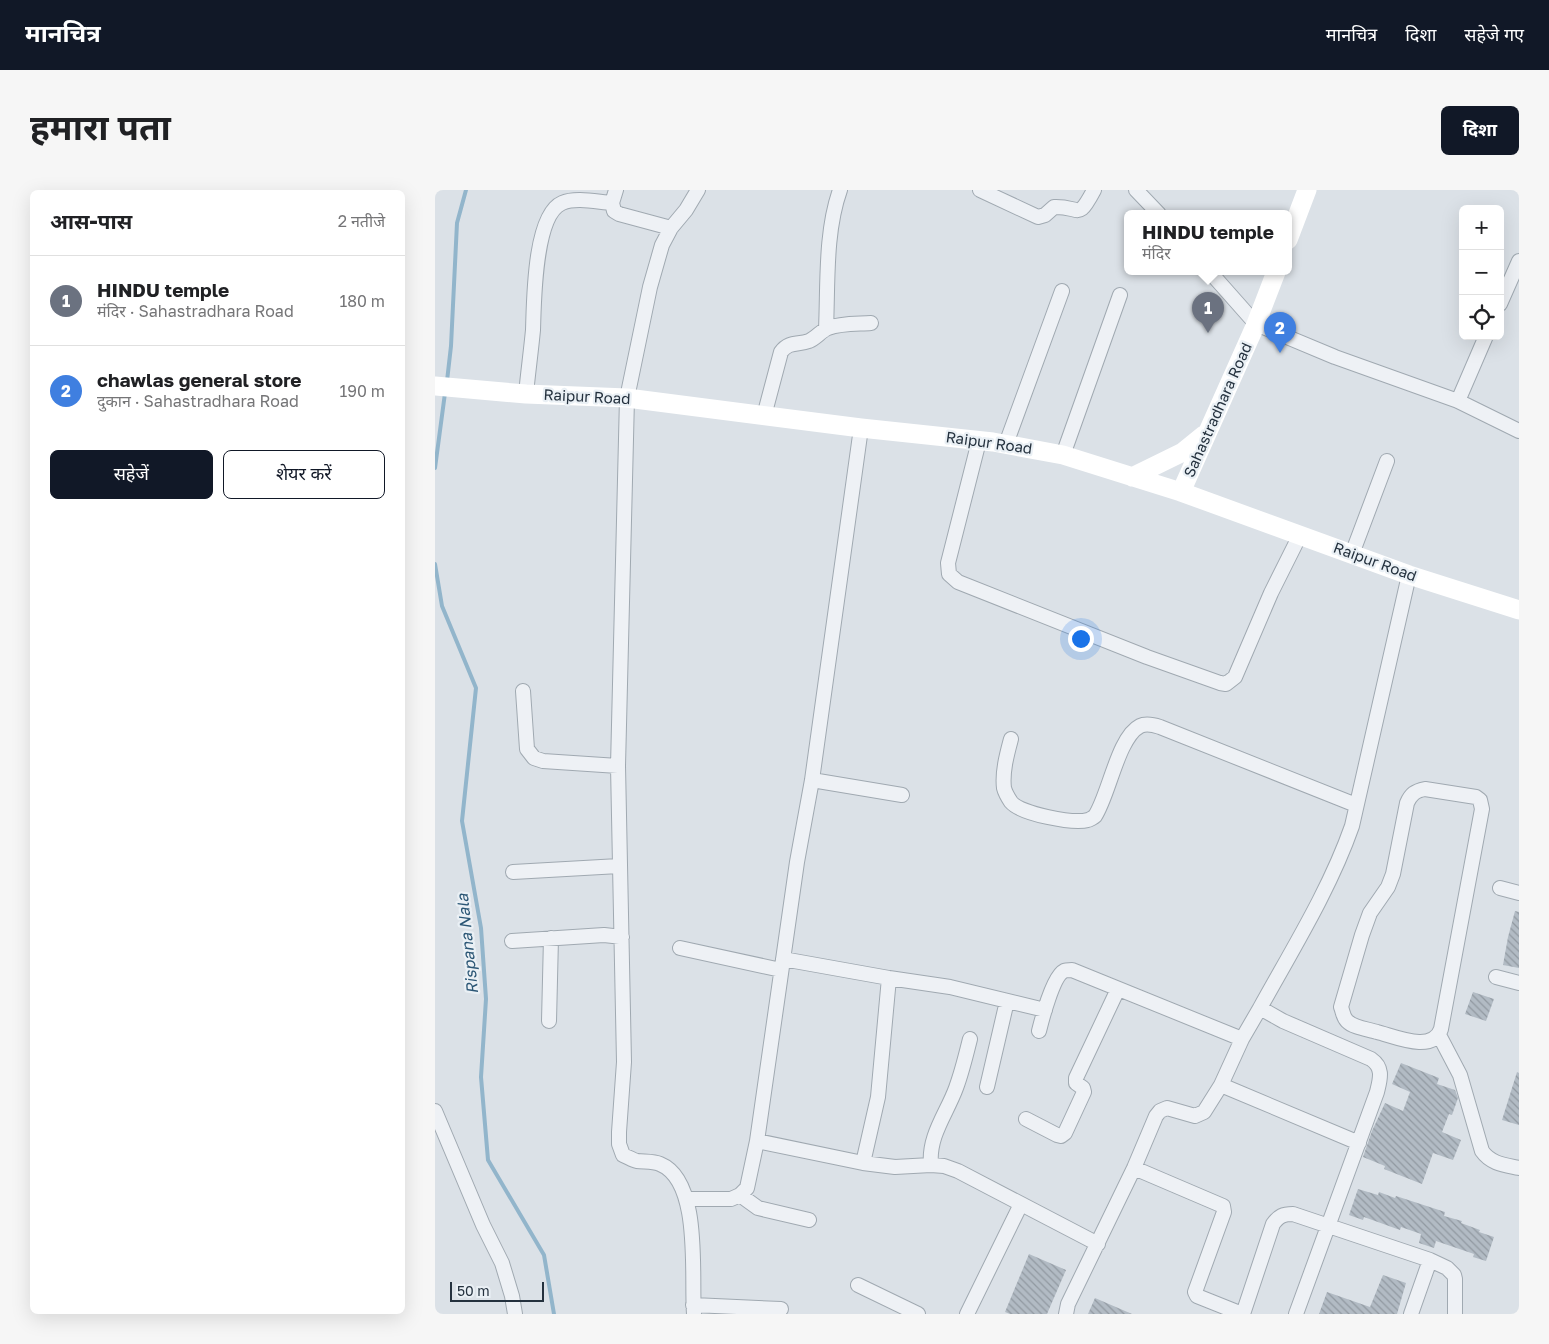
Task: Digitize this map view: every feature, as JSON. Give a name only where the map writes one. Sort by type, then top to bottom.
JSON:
[{"type":"main road","points":[[1292,229],[1307,190]]},
{"type":"main road","name":"Sahastradhara Road","points":[[1181,492],[1256,324],[1275,275]]},
{"type":"main road","name":"Raipur Road","points":[[435,386],[493,392],[627,398],[861,428],[1006,444],[1063,454],[1181,492],[1409,575],[1519,610]]},
{"type":"main road","points":[[1132,476],[1183,452],[1207,432]]},
{"type":"street","points":[[698,190],[686,210],[671,228],[662,245],[650,287],[627,398],[618,766],[624,1062],[619,1144],[623,1155],[635,1160],[660,1164],[677,1178],[685,1199],[691,1227],[694,1269],[693,1310],[781,1309]]},
{"type":"street","points":[[826,329],[831,235],[840,190]]},
{"type":"street","points":[[980,190],[1038,217],[1045,215],[1054,207],[1081,210],[1094,190]]},
{"type":"street","points":[[1136,190],[1155,210]]},
{"type":"street","points":[[525,394],[533,330],[536,272],[546,222],[553,210],[563,203],[614,197],[613,210],[619,214],[671,228]]},
{"type":"street","points":[[1504,295],[1519,261]]},
{"type":"street","points":[[1213,275],[1256,324],[1335,357],[1458,401],[1519,432]]},
{"type":"street","points":[[1006,444],[1062,292]]},
{"type":"street","points":[[1063,454],[1120,295]]},
{"type":"street","points":[[764,416],[781,352],[785,347],[790,343],[806,342],[826,329],[835,326],[871,323]]},
{"type":"street","points":[[1458,401],[1484,340]]},
{"type":"street","points":[[685,1199],[731,1199],[740,1196],[747,1188],[757,1141],[797,862],[812,780],[861,428]]},
{"type":"street","points":[[979,441],[948,563],[949,574],[958,582],[1220,683],[1227,684],[1235,677],[1271,593],[1299,535]]},
{"type":"street","points":[[1353,554],[1387,461]]},
{"type":"street","points":[[1066,1314],[1068,1304],[1134,1168],[1156,1116],[1160,1111],[1167,1108],[1195,1116],[1204,1112],[1221,1085],[1242,1040],[1329,883],[1349,834],[1409,575]]},
{"type":"street","points":[[523,691],[527,750],[534,758],[543,761],[618,766]]},
{"type":"street","points":[[1011,739],[1005,763],[1004,789],[1011,803],[1024,811],[1053,818],[1072,821],[1088,820],[1095,816],[1123,748],[1131,734],[1139,726],[1145,725],[1159,727],[1356,805]]},
{"type":"street","points":[[812,780],[902,795]]},
{"type":"street","points":[[1439,1034],[1426,1042],[1413,1042],[1353,1025],[1344,1017],[1341,1007],[1370,913],[1388,887],[1393,874],[1407,803],[1415,791],[1425,789],[1476,797],[1480,800],[1482,809],[1439,1034],[1459,1075],[1482,1151],[1493,1162],[1519,1168]]},
{"type":"street","points":[[513,872],[619,866]]},
{"type":"street","points":[[1500,888],[1519,893]]},
{"type":"street","points":[[512,940],[604,935],[622,937]]},
{"type":"street","points":[[549,1021],[551,938]]},
{"type":"street","points":[[680,948],[950,987],[1045,1010]]},
{"type":"street","points":[[1039,1031],[1058,975],[1064,971],[1072,970],[1242,1040]]},
{"type":"street","points":[[863,1163],[878,1097],[889,978]]},
{"type":"street","points":[[1496,978],[1519,983]]},
{"type":"street","points":[[1026,1118],[1057,1135],[1061,1136],[1065,1133],[1085,1092],[1076,1084],[1076,1078],[1119,989]]},
{"type":"street","points":[[987,1087],[1007,1001]]},
{"type":"street","points":[[1260,1008],[1283,1021],[1371,1059],[1379,1066],[1381,1072],[1377,1092],[1330,1226],[1296,1314]]},
{"type":"street","points":[[931,1165],[932,1144],[956,1088],[970,1039]]},
{"type":"street","points":[[1221,1085],[1359,1143]]},
{"type":"street","points":[[435,1111],[469,1194],[502,1263],[512,1296],[515,1314]]},
{"type":"street","points":[[757,1141],[863,1163],[895,1167],[944,1166],[958,1171],[1098,1244]]},
{"type":"street","points":[[1134,1168],[1223,1206],[1225,1212],[1195,1292],[1197,1296],[1243,1314],[1273,1224],[1281,1215],[1293,1214],[1430,1260],[1447,1268],[1454,1275],[1455,1314]]},
{"type":"street","points":[[740,1196],[758,1208],[809,1220]]},
{"type":"street","points":[[967,1314],[1021,1204]]},
{"type":"street","points":[[1411,1314],[1430,1260]]},
{"type":"street","points":[[858,1285],[918,1314]]},
{"type":"building","points":[[1515,911],[1519,912],[1519,968],[1503,965]]},
{"type":"building","points":[[1473,992],[1494,999],[1486,1021],[1465,1014]]},
{"type":"building","points":[[1401,1063],[1439,1078],[1437,1084],[1455,1090],[1458,1098],[1452,1115],[1449,1114],[1442,1132],[1461,1140],[1453,1160],[1433,1153],[1422,1184],[1384,1169],[1385,1166],[1363,1157],[1385,1103],[1403,1111],[1410,1092],[1392,1084]]},
{"type":"building","points":[[1517,1072],[1519,1073],[1519,1125],[1502,1120]]},
{"type":"building","points":[[1358,1189],[1378,1195],[1379,1192],[1395,1198],[1396,1196],[1445,1212],[1444,1216],[1462,1221],[1461,1223],[1480,1230],[1479,1232],[1494,1237],[1486,1261],[1473,1257],[1474,1254],[1436,1241],[1434,1248],[1419,1243],[1421,1234],[1401,1227],[1400,1230],[1364,1217],[1363,1220],[1349,1215]]},
{"type":"building","points":[[1029,1254],[1066,1270],[1047,1314],[1010,1314],[1005,1312]]},
{"type":"building","points":[[1383,1275],[1406,1283],[1397,1314],[1319,1314],[1327,1292],[1370,1307]]},
{"type":"building","points":[[1095,1298],[1132,1314],[1088,1314]]},
{"type":"waterway","name":"Rispana Nala","points":[[447,381],[451,346],[457,223],[466,190]]},
{"type":"waterway","name":"Rispana Nala","points":[[435,468],[445,393]]},
{"type":"waterway","name":"Rispana Nala","points":[[435,564],[442,606],[476,688],[462,821],[481,928],[486,999],[481,1077],[488,1160],[544,1255],[554,1314]]},
{"type":"place","name":"HINDU temple","points":[[1208,333]]},
{"type":"place","name":"chawlas general store","points":[[1280,353]]}]
